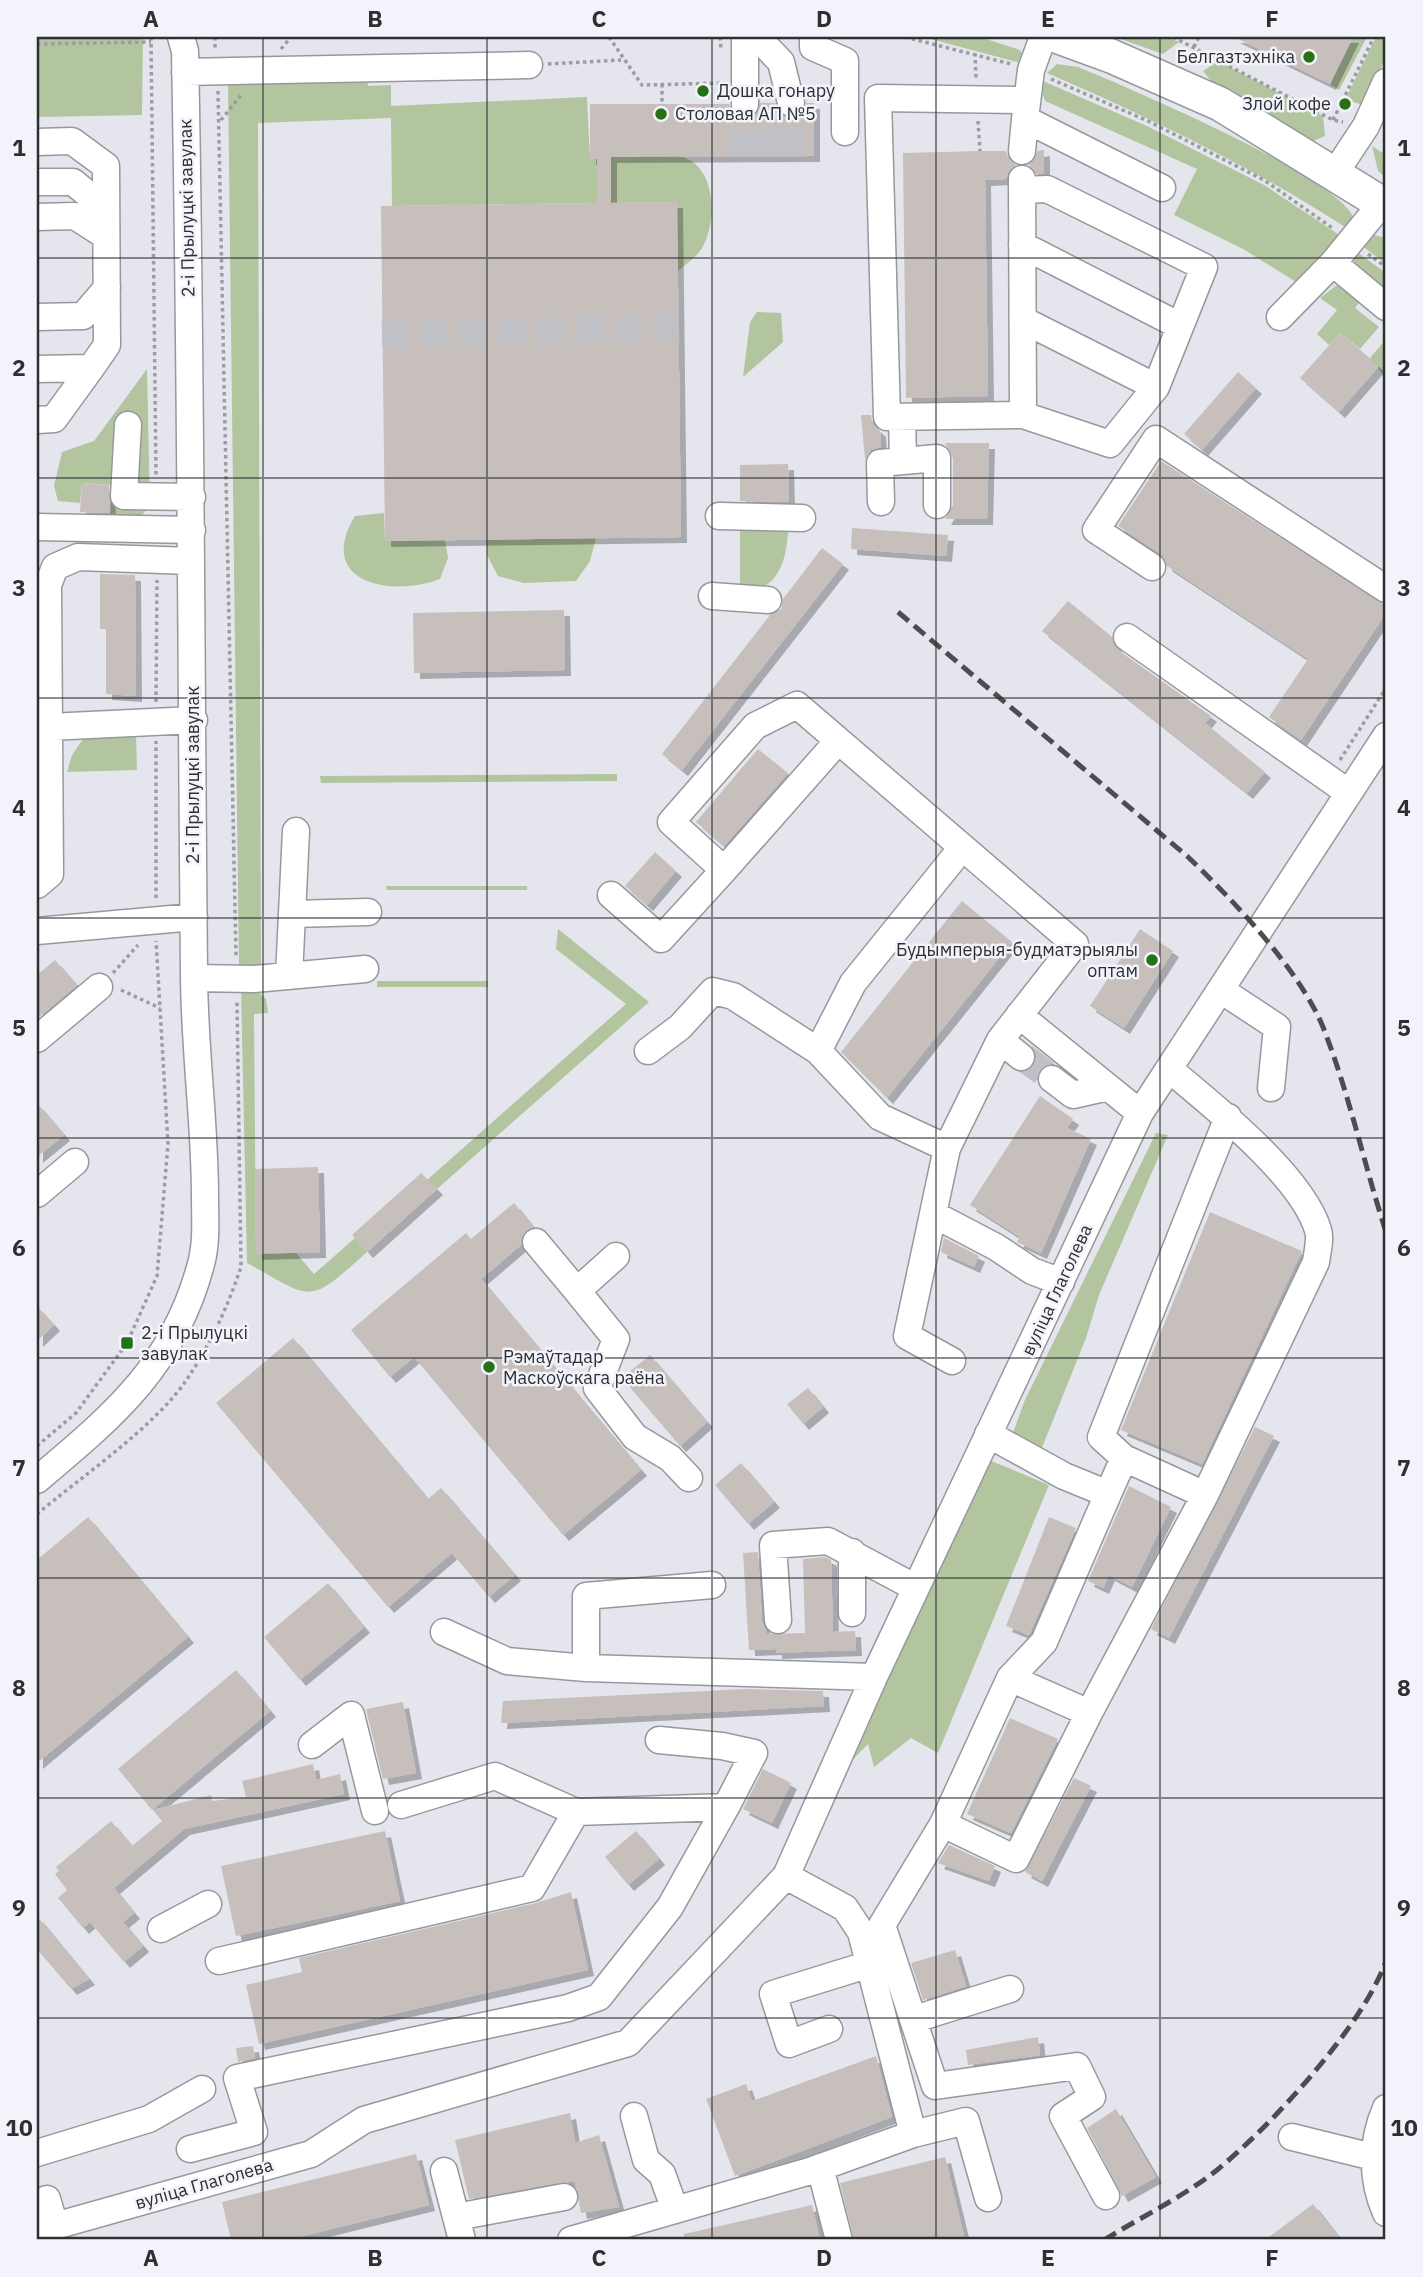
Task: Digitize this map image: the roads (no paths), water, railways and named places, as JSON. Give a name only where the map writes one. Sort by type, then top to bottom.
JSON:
[{"type":"main road","points":[[1059,37],[1111,56],[1220,104],[1384,204]]},
{"type":"street","points":[[757,37],[785,49],[757,85]]},
{"type":"street","points":[[813,37],[813,47],[845,61],[845,132]]},
{"type":"street","points":[[1022,151],[1031,70],[1043,37]]},
{"type":"street","points":[[185,49],[529,65]]},
{"type":"street","name":"2-і Прылуцкі завулак","points":[[37,1480],[131,1396],[161,1359],[201,1266],[205,1248],[205,1166],[194,978],[192,497],[185,49]]},
{"type":"street","points":[[1335,173],[1366,126],[1386,82]]},
{"type":"street","points":[[1023,415],[1022,184],[1047,189],[1204,267],[1156,387],[1110,444],[1023,415],[887,417],[878,98],[1026,109],[1161,188]]},
{"type":"street","points":[[37,142],[72,141],[106,166],[107,288],[107,345],[54,419],[37,420]]},
{"type":"street","points":[[37,182],[73,182],[106,209]]},
{"type":"street","points":[[1280,317],[1333,263],[1384,204]]},
{"type":"street","points":[[37,217],[75,216],[106,236]]},
{"type":"street","points":[[1022,245],[1181,326]]},
{"type":"street","points":[[1333,263],[1386,307]]},
{"type":"street","points":[[37,317],[83,316],[107,288]]},
{"type":"street","points":[[1023,320],[1156,387]]},
{"type":"street","points":[[37,369],[91,368]]},
{"type":"street","points":[[902,417],[903,461]]},
{"type":"street","points":[[128,425],[124,496],[192,497]]},
{"type":"street","points":[[1152,568],[1096,530],[1156,439],[1386,589]]},
{"type":"street","points":[[881,502],[880,463],[937,458],[937,505]]},
{"type":"street","points":[[719,516],[803,518]]},
{"type":"street","points":[[37,527],[192,530]]},
{"type":"street","points":[[37,885],[50,874],[48,585],[55,567],[78,557],[191,561]]},
{"type":"street","points":[[712,596],[768,600]]},
{"type":"street","points":[[1126,637],[1349,793]]},
{"type":"street","points":[[724,870],[671,822],[755,726],[797,705],[961,849],[1075,944],[1000,1040],[947,1148],[907,1336],[952,1361]]},
{"type":"street","points":[[49,727],[194,720]]},
{"type":"street","name":"вуліца Глаголева","points":[[46,2229],[311,2154],[364,2120],[628,2043],[786,1876],[874,1676],[1140,1113],[1386,736]]},
{"type":"street","points":[[611,895],[661,939],[838,741]]},
{"type":"street","points":[[289,976],[296,831]]},
{"type":"street","points":[[818,1051],[853,983],[961,849]]},
{"type":"street","points":[[292,914],[368,912]]},
{"type":"street","points":[[37,931],[156,923],[194,917]]},
{"type":"street","points":[[194,978],[289,976],[365,969]]},
{"type":"street","points":[[37,1039],[102,984]]},
{"type":"street","points":[[1221,990],[1277,1027],[1271,1088]]},
{"type":"street","points":[[648,1051],[680,1027],[713,991],[733,996],[818,1051],[880,1117],[947,1148]]},
{"type":"street","points":[[1019,1015],[1140,1113]]},
{"type":"street","points":[[1000,1040],[1021,1057]]},
{"type":"street","points":[[943,1824],[1016,1859],[1089,1713],[1205,1495],[1316,1262],[1318,1231],[1293,1187],[1228,1117],[1169,1069]]},
{"type":"street","points":[[1052,1079],[1073,1095],[1108,1087]]},
{"type":"street","points":[[1205,1495],[1124,1458],[1101,1437],[1228,1117]]},
{"type":"street","points":[[37,1194],[75,1162]]},
{"type":"street","points":[[933,1214],[996,1247],[1032,1271],[1061,1282]]},
{"type":"street","points":[[536,1242],[616,1339],[597,1388],[635,1437],[670,1458],[689,1478]]},
{"type":"street","points":[[577,1291],[616,1256]]},
{"type":"street","points":[[988,1434],[1064,1476],[1108,1494]]},
{"type":"street","points":[[1106,2196],[1063,2116],[1092,2097],[1077,2066],[935,2086],[883,1925],[943,1824],[1010,1678],[1044,1642],[1124,1458]]},
{"type":"street","points":[[778,1620],[773,1545],[828,1541],[916,1588]]},
{"type":"street","points":[[852,1552],[852,1613]]},
{"type":"street","points":[[586,1668],[586,1596],[712,1585]]},
{"type":"street","points":[[444,1632],[507,1661],[586,1668],[874,1676]]},
{"type":"street","points":[[1010,1678],[1089,1713]]},
{"type":"street","points":[[312,1745],[351,1715],[388,1808],[495,1776],[576,1812],[726,1807]]},
{"type":"street","points":[[190,2149],[254,2132],[237,2078],[568,2008],[599,1997],[670,1907],[754,1753],[722,1746],[659,1740]]},
{"type":"street","points":[[219,1961],[532,1888],[576,1812]]},
{"type":"street","points":[[786,1876],[845,1908],[861,1932],[913,2134]]},
{"type":"street","points":[[162,1929],[208,1904]]},
{"type":"street","points":[[829,2029],[789,2044],[773,1994],[870,1964]]},
{"type":"street","points":[[915,2019],[1010,1989]]},
{"type":"street","points":[[37,2153],[149,2119],[202,2089]]},
{"type":"street","points":[[1386,2108],[1373,2157],[1379,2195],[1386,2213]]},
{"type":"street","points":[[634,2116],[646,2160],[662,2174],[675,2210]]},
{"type":"street","points":[[571,2240],[820,2167],[913,2134],[966,2121],[988,2198]]},
{"type":"street","points":[[1292,2137],[1373,2157]]},
{"type":"street","points":[[820,2167],[839,2240]]},
{"type":"street","points":[[444,2171],[459,2229],[564,2197]]},
{"type":"street","points":[[46,2229],[47,2199]]},
{"type":"tunnel","points":[[771,156],[772,103]]},
{"type":"tunnel","points":[[791,103],[791,156]]},
{"type":"tunnel","points":[[745,104],[745,157]]},
{"type":"tunnel","points":[[382,334],[679,327]]},
{"type":"tunnel","points":[[1021,1057],[1052,1079]]},
{"type":"railway","points":[[898,612],[1187,856],[1263,936],[1298,982],[1323,1027],[1341,1077],[1386,1232]]},
{"type":"railway","points":[[1386,1062],[1386,1093]]},
{"type":"railway","points":[[1104,2240],[1204,2180],[1263,2128],[1337,2044],[1374,1987],[1386,1961]]},
{"type":"place","name":"Белгазтэхніка","points":[[1309,57]]},
{"type":"place","name":"Дошка гонару","points":[[703,91]]},
{"type":"place","name":"Злой кофе","points":[[1345,104]]},
{"type":"place","name":"Столовая АП №5","points":[[661,114]]},
{"type":"place","name":"Будымперыя-будматэрыялы оптам","points":[[1152,960]]},
{"type":"place","name":"2-і Прылуцкі завулак","points":[[127,1343]]},
{"type":"place","name":"Рэмаўтадар Маскоўскага раёна","points":[[489,1367]]}]
